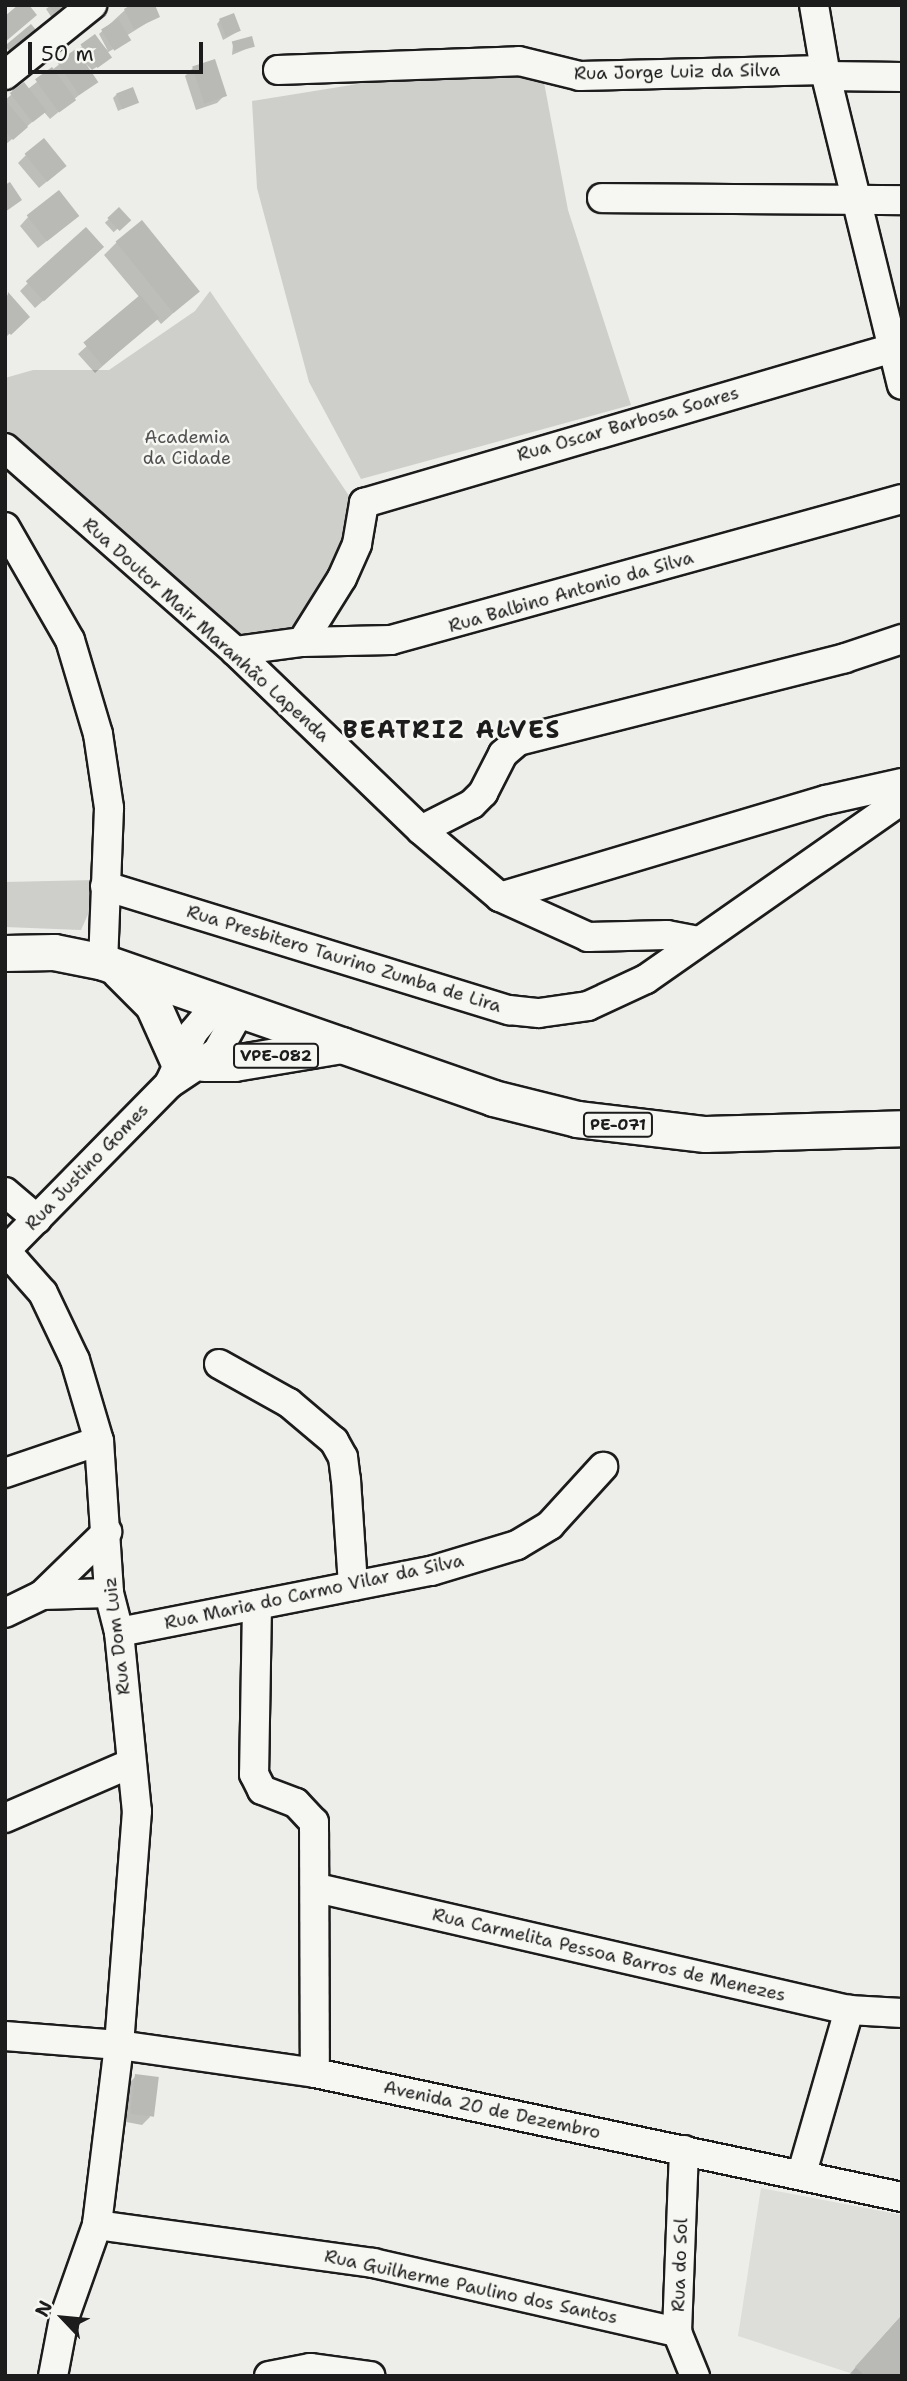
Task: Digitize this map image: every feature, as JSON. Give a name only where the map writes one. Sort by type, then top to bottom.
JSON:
[{"type":"main road","name":"PE-071","points":[[5,953],[54,953],[109,964],[226,1006],[347,1044],[493,1098],[591,1121],[705,1134],[902,1128]]},
{"type":"main road","points":[[109,964],[153,1005],[184,1070]]},
{"type":"main road","name":"VPE-082","points":[[184,1070],[347,1044]]},
{"type":"street","points":[[6,71],[92,5]]},
{"type":"street","points":[[814,5],[826,73],[895,335],[902,385]]},
{"type":"street","name":"Rua Jorge Luiz da Silva","points":[[278,70],[519,61],[580,76],[826,73],[902,77]]},
{"type":"street","points":[[602,198],[902,200]]},
{"type":"street","name":"Rua Oscar Barbosa Soares","points":[[302,642],[342,578],[357,544],[364,503],[895,335]]},
{"type":"street","name":"Rua Doutor Mair Maranhão Lapenda","points":[[5,448],[235,651],[421,830],[500,897],[588,937],[667,935],[698,941]]},
{"type":"street","name":"Rua Balbino Antonio da Silva","points":[[235,651],[302,642],[391,640],[448,627],[902,499]]},
{"type":"street","points":[[5,527],[70,640],[98,734],[109,808],[105,886],[109,964]]},
{"type":"street","points":[[421,830],[472,804],[483,793],[503,754],[518,741],[845,658],[902,639]]},
{"type":"street","points":[[500,897],[826,800],[902,783]]},
{"type":"street","name":"Rua Presbitero Taurino Zumba de Lira","points":[[105,886],[509,1010],[539,1013],[588,1006],[646,979],[902,800]]},
{"type":"street","name":"Rua Justino Gomes","points":[[5,1251],[184,1070],[224,1043],[234,1021],[226,1006]]},
{"type":"street","points":[[5,1192],[37,1219]]},
{"type":"street","name":"Rua Dom Luiz","points":[[5,1251],[43,1293],[75,1360],[99,1441],[109,1593],[118,1632],[137,1811],[119,2045],[97,2225],[64,2318],[53,2376]]},
{"type":"street","points":[[219,1364],[289,1403],[334,1441],[345,1469],[353,1587]]},
{"type":"street","points":[[5,1473],[99,1441]]},
{"type":"street","name":"Rua Maria do Carmo Vilar da Silva","points":[[118,1632],[431,1571],[517,1545],[550,1525],[603,1467]]},
{"type":"street","points":[[5,1613],[42,1595],[107,1532]]},
{"type":"street","points":[[42,1595],[109,1593]]},
{"type":"street","points":[[257,1605],[254,1774],[271,1797],[296,1804],[309,1813],[314,1833],[317,1888],[315,2073]]},
{"type":"street","points":[[5,1818],[130,1764]]},
{"type":"street","name":"Rua Carmelita Pessoa Barros de Menezes","points":[[317,1888],[849,2010],[902,2013]]},
{"type":"street","points":[[802,2174],[849,2010]]},
{"type":"street","name":"Avenida 20 de Dezembro","points":[[5,2036],[119,2045],[315,2073],[863,2187]]},
{"type":"street","name":"Rua do Sol","points":[[684,2150],[677,2332],[695,2376]]},
{"type":"street","points":[[863,2187],[902,2188]]},
{"type":"street","points":[[863,2187],[902,2197]]},
{"type":"street","name":"Rua Guilherme Paulino dos Santos","points":[[97,2225],[373,2263],[677,2332]]},
{"type":"street","points":[[270,2376],[310,2368],[370,2376]]},
{"type":"shaded area","points":[[761,2188],[902,2215],[902,2376],[859,2376],[738,2336]]},
{"type":"green space","points":[[543,77],[568,210],[631,405],[361,479],[309,382],[257,188],[252,101],[376,81]]},
{"type":"green space","name":"Academia da Cidade","points":[[210,291],[356,506],[355,528],[301,621],[277,635],[252,640],[232,632],[5,431],[5,378],[33,370],[109,370],[195,311]]},
{"type":"green space","points":[[94,880],[93,903],[81,930],[5,927],[5,882]]},
{"type":"building","points":[[18,5],[29,5],[37,15],[5,42],[5,16]]},
{"type":"building","points":[[49,5],[78,5],[58,19]]},
{"type":"building","points":[[131,5],[155,5],[160,17],[134,29],[124,9]]},
{"type":"building","points":[[234,13],[241,31],[226,36],[219,19]]},
{"type":"building","points":[[118,19],[131,40],[114,51],[101,30]]},
{"type":"building","points":[[31,24],[41,36],[15,58],[5,46]]},
{"type":"building","points":[[95,34],[112,57],[97,68],[80,45]]},
{"type":"building","points":[[252,36],[255,47],[235,52],[232,41]]},
{"type":"building","points":[[76,49],[98,82],[79,95],[57,62]]},
{"type":"building","points":[[215,59],[227,96],[204,104],[192,66]]},
{"type":"building","points":[[52,67],[76,100],[59,113],[35,79]]},
{"type":"building","points":[[24,82],[47,111],[33,122],[10,93]]},
{"type":"building","points":[[133,87],[139,103],[122,109],[116,93]]},
{"type":"building","points":[[5,100],[28,127],[13,140],[5,131]]},
{"type":"building","points":[[44,138],[67,166],[47,182],[25,154]]},
{"type":"building","points":[[10,182],[22,200],[5,212],[5,185]]},
{"type":"building","points":[[59,190],[79,216],[47,241],[27,215]]},
{"type":"building","points":[[119,207],[131,220],[120,231],[107,218]]},
{"type":"building","points":[[142,220],[200,291],[173,313],[116,241]]},
{"type":"building","points":[[86,227],[104,247],[44,301],[26,281]]},
{"type":"building","points":[[8,292],[30,317],[11,335],[5,329]]},
{"type":"building","points":[[140,295],[159,318],[103,366],[83,343]]},
{"type":"building","points":[[135,2074],[159,2077],[154,2117],[130,2114]]},
{"type":"building","points":[[902,2315],[902,2376],[865,2376],[855,2367]]},
{"type":"district","name":"BEATRIZ ALVES","points":[[452,731]]}]
